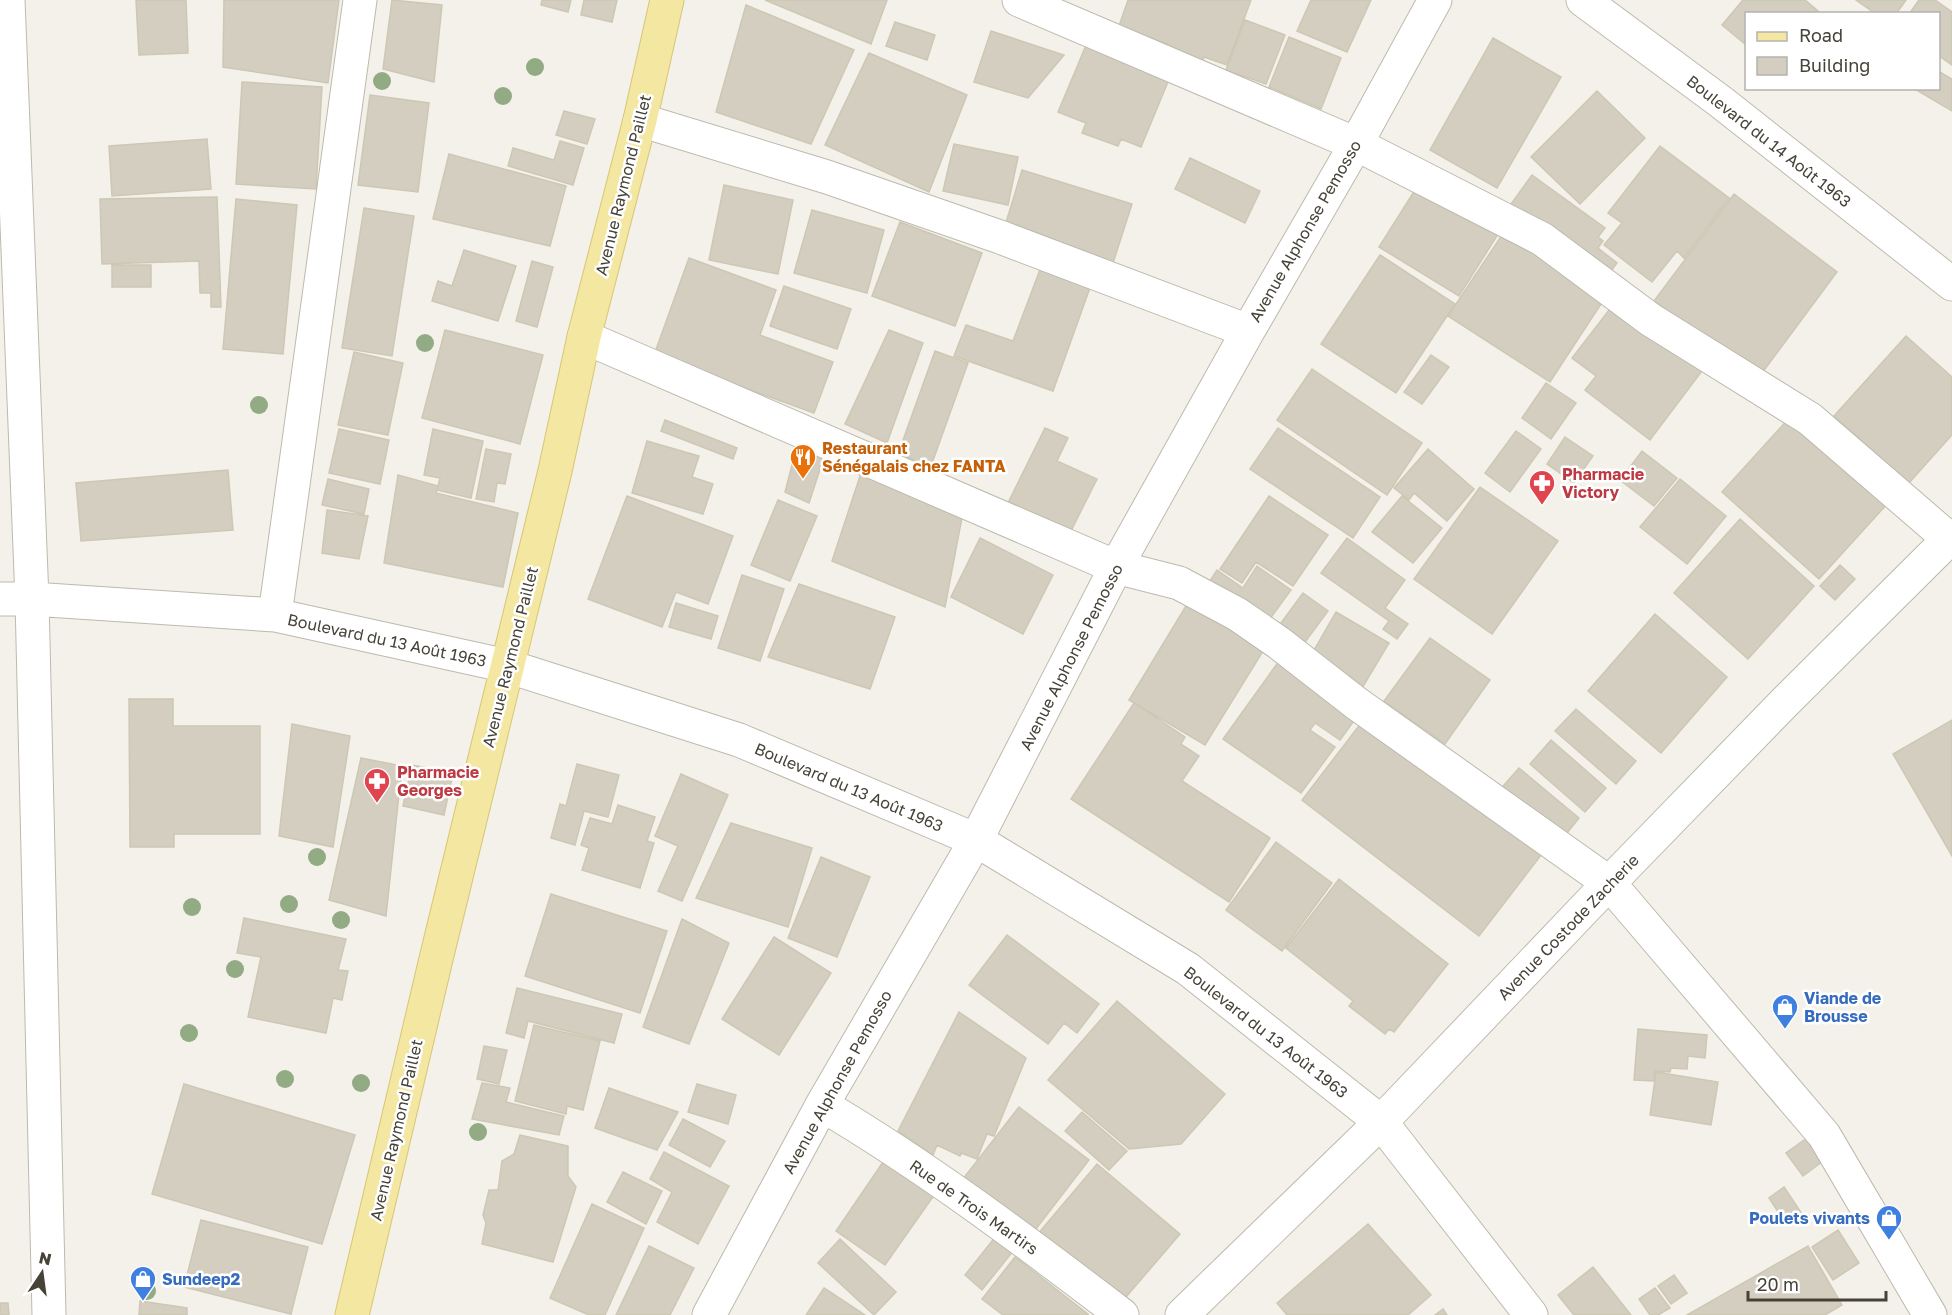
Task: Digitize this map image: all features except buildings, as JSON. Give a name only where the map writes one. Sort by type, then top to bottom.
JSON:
[{"type":"main road","name":"Avenue Raymond Paillet","points":[[352,1315],[555,471],[584,337],[640,120],[667,0]]},
{"type":"street","points":[[8,0],[32,599],[50,1315]]},
{"type":"street","points":[[274,615],[360,0]]},
{"type":"street","points":[[1019,0],[1356,144],[1542,239],[1651,320],[1810,419],[1951,537]]},
{"type":"street","name":"Avenue Alphonse Pemosso","points":[[709,1315],[822,1105],[976,840],[1116,567],[1435,0]]},
{"type":"street","name":"Boulevard du 14 Août 1963","points":[[1583,0],[1721,102],[1952,284]]},
{"type":"street","points":[[640,120],[827,177],[1000,237],[1248,331]]},
{"type":"street","points":[[584,337],[1116,567],[1179,583],[1237,614],[1279,643],[1356,703],[1609,883],[1824,1135],[1930,1315]]},
{"type":"street","name":"Avenue Costode Zacherie","points":[[1182,1315],[1381,1122],[1785,702],[1951,537]]},
{"type":"street","name":"Boulevard du 13 Août 1963","points":[[0,599],[32,599],[274,615],[507,666],[739,740],[976,840],[1188,969],[1381,1122],[1531,1315]]},
{"type":"street","name":"Rue de Trois Martirs","points":[[822,1105],[859,1127],[1011,1231],[1122,1315]]},
{"type":"place","name":"Restaurant Sénégalais chez FANTA","points":[[803,480]]},
{"type":"place","name":"Pharmacie Victory","points":[[1542,506]]},
{"type":"place","name":"Pharmacie Georges","points":[[377,804]]},
{"type":"place","name":"Viande de Brousse","points":[[1785,1030]]},
{"type":"place","name":"Poulets vivants","points":[[1889,1241]]},
{"type":"place","name":"Sundeep2","points":[[143,1302]]}]
